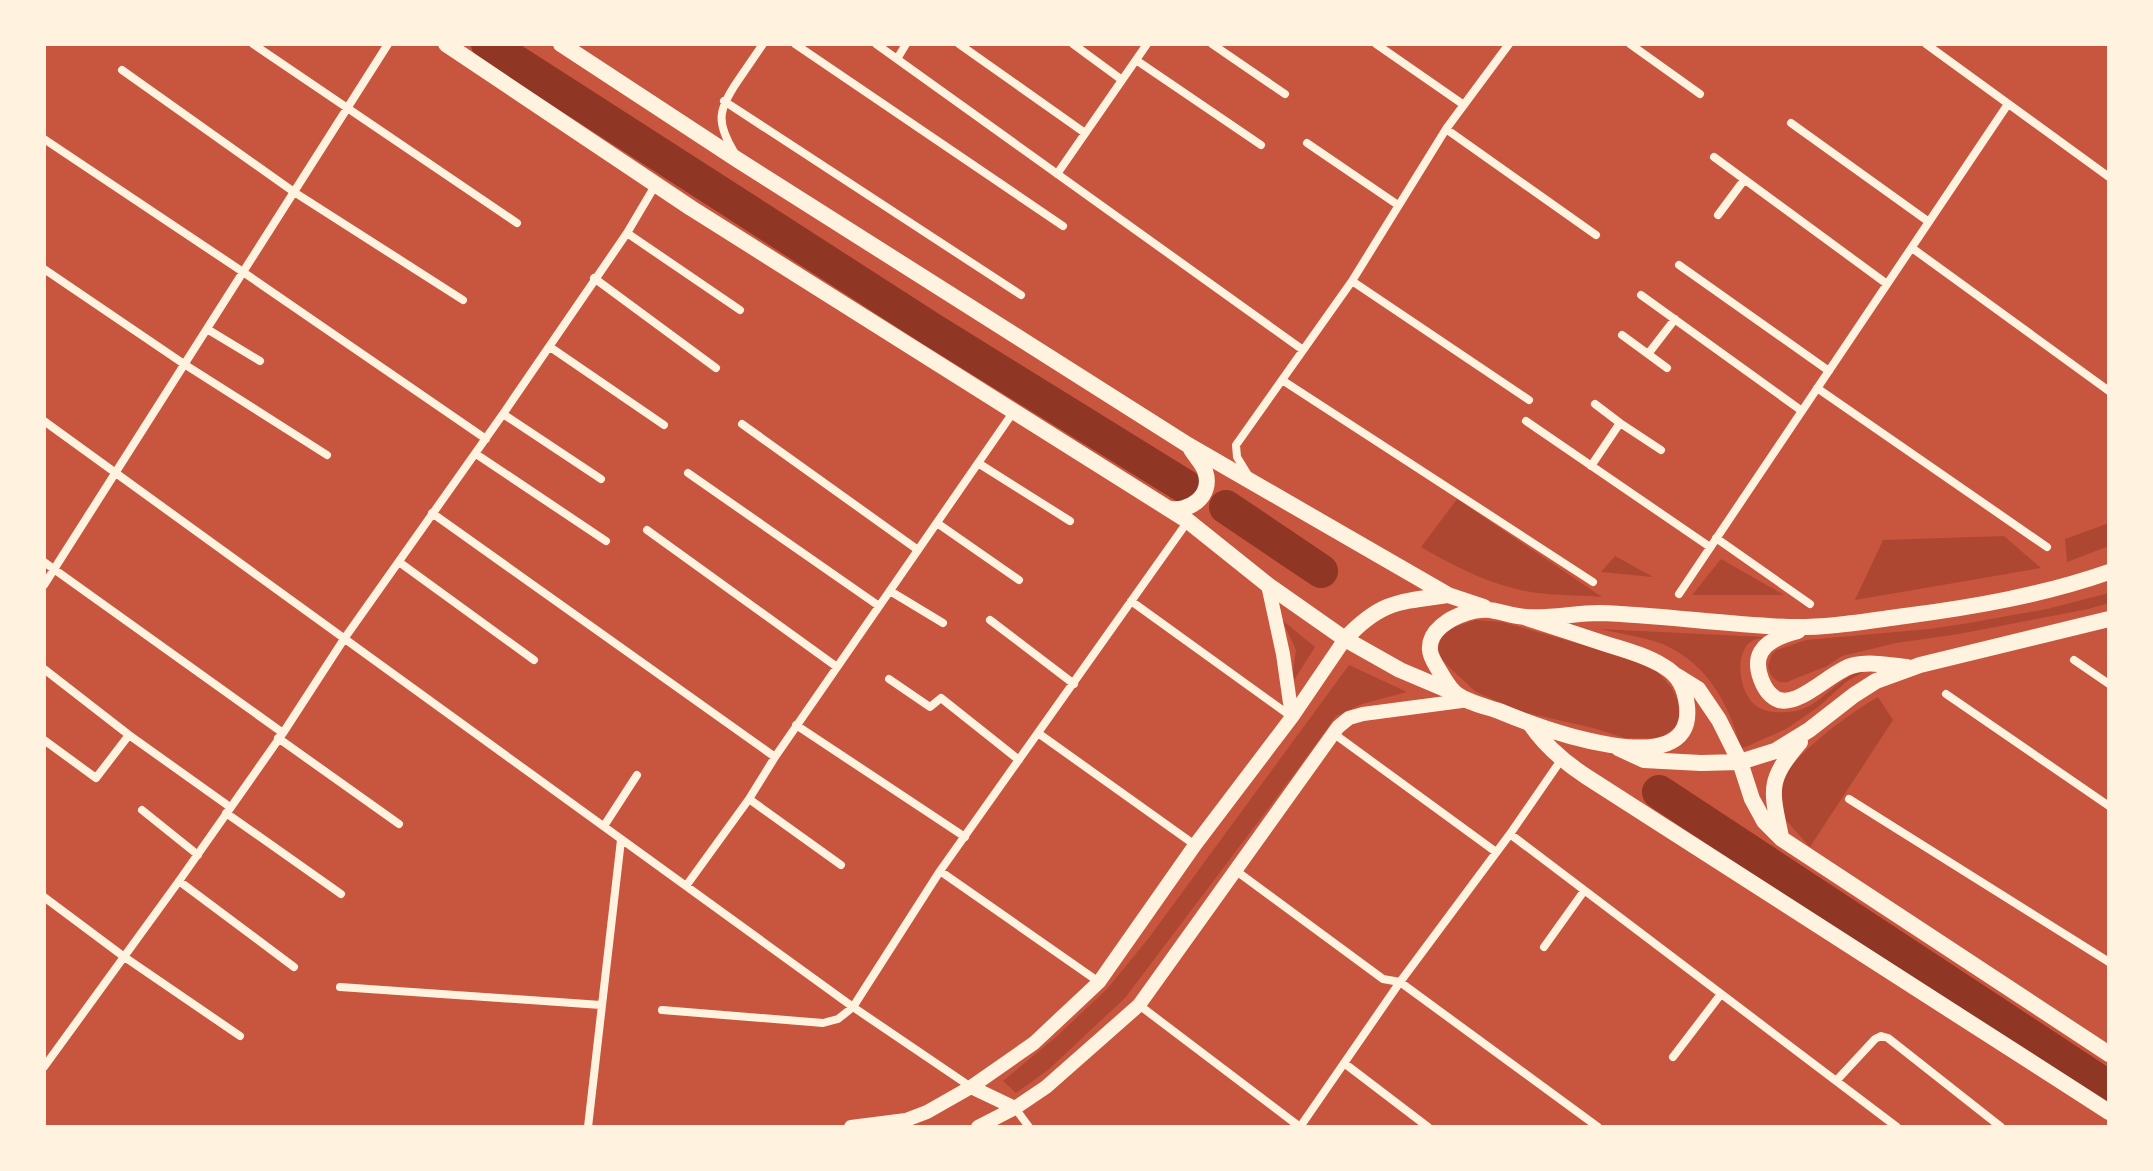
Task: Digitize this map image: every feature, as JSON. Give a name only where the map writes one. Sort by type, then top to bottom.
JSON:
[{"type":"main road","points":[[446,44],[656,184],[1188,521],[1268,585],[1345,639],[1400,670],[1531,725],[1615,746],[1665,744],[1683,733],[1687,724],[1687,702],[1683,685],[1676,675]]},
{"type":"main road","points":[[561,44],[1188,445],[1341,535],[1448,595],[1639,654],[1664,666],[1698,689],[1719,720],[1764,821],[1782,839],[2109,1054]]},
{"type":"main road","points":[[1161,505],[1175,510],[1185,509],[1201,498],[1205,490],[1205,471],[1188,445]]},
{"type":"main road","points":[[1912,668],[1855,665],[1842,669],[1794,700],[1779,700],[1763,682],[1758,665],[1761,651],[1781,636],[1972,606],[2060,588],[2109,572]]},
{"type":"main road","points":[[1268,585],[1283,654],[1292,717]]},
{"type":"main road","points":[[851,1127],[906,1120],[927,1112],[971,1087],[1034,1043],[1099,982],[1345,639],[1373,614],[1388,606],[1448,595]]},
{"type":"main road","points":[[1463,697],[1443,677],[1432,657],[1429,648],[1432,638],[1447,622],[1467,612],[1490,609]]},
{"type":"main road","points":[[1524,617],[1597,613],[1791,627],[1843,625]]},
{"type":"main road","points":[[1615,746],[1644,760],[1740,762],[1775,751],[1876,681],[1912,668],[2109,619]]},
{"type":"main road","points":[[978,1127],[1046,1087],[1139,1005],[1333,733],[1349,718],[1463,697]]},
{"type":"main road","points":[[1531,725],[1561,760],[2109,1112]]},
{"type":"main road","points":[[1782,839],[1773,798],[1776,775],[1809,730]]},
{"type":"main road","points":[[971,1087],[1015,1108]]},
{"type":"street","points":[[253,44],[517,223]]},
{"type":"street","points":[[44,585],[388,44]]},
{"type":"street","points":[[738,160],[729,143],[721,113],[724,101],[763,44]]},
{"type":"street","points":[[795,44],[1063,226]]},
{"type":"street","points":[[876,44],[1303,350]]},
{"type":"street","points":[[897,59],[906,44]]},
{"type":"street","points":[[959,44],[1085,133]]},
{"type":"street","points":[[1073,44],[1122,80]]},
{"type":"street","points":[[1057,174],[1147,44]]},
{"type":"street","points":[[1212,44],[1285,94]]},
{"type":"street","points":[[1376,44],[1464,105]]},
{"type":"street","points":[[1271,492],[1245,474],[1237,457],[1236,445],[1352,281],[1446,129],[1509,44]]},
{"type":"street","points":[[1630,44],[1700,94]]},
{"type":"street","points":[[1926,44],[2109,177]]},
{"type":"street","points":[[1136,60],[1261,145]]},
{"type":"street","points":[[122,70],[294,192],[463,300]]},
{"type":"street","points":[[724,101],[1021,295]]},
{"type":"street","points":[[1679,594],[2008,104]]},
{"type":"street","points":[[1791,123],[1929,222]]},
{"type":"street","points":[[1446,129],[1596,235]]},
{"type":"street","points":[[44,139],[486,439]]},
{"type":"street","points":[[1307,143],[1398,205]]},
{"type":"street","points":[[1714,157],[1887,284]]},
{"type":"street","points":[[1718,215],[1744,180]]},
{"type":"street","points":[[44,1067],[198,855],[344,639],[476,454],[627,233],[656,184]]},
{"type":"street","points":[[627,233],[740,310]]},
{"type":"street","points":[[1912,248],[2109,391]]},
{"type":"street","points":[[1679,265],[1829,371]]},
{"type":"street","points":[[44,269],[184,364],[327,455]]},
{"type":"street","points":[[594,278],[716,368]]},
{"type":"street","points":[[1352,281],[1529,400]]},
{"type":"street","points":[[1641,295],[1802,411]]},
{"type":"street","points":[[1648,354],[1675,319]]},
{"type":"street","points":[[207,329],[260,361]]},
{"type":"street","points":[[1622,335],[1667,368]]},
{"type":"street","points":[[550,347],[664,425]]},
{"type":"street","points":[[1282,380],[1593,582]]},
{"type":"street","points":[[1817,388],[2047,547]]},
{"type":"street","points":[[1595,404],[1661,450]]},
{"type":"street","points":[[686,886],[749,799],[796,725],[1014,411]]},
{"type":"street","points":[[503,414],[601,479]]},
{"type":"street","points":[[44,421],[853,1007],[971,1087]]},
{"type":"street","points":[[1526,421],[1710,547]]},
{"type":"street","points":[[1591,466],[1620,423]]},
{"type":"street","points":[[742,424],[918,550]]},
{"type":"street","points":[[476,454],[606,541]]},
{"type":"street","points":[[978,463],[1070,521]]},
{"type":"street","points":[[688,473],[879,606]]},
{"type":"street","points":[[432,513],[775,757]]},
{"type":"street","points":[[662,1010],[823,1023],[838,1019],[853,1007],[940,871],[1188,521]]},
{"type":"street","points":[[937,523],[1019,580]]},
{"type":"street","points":[[647,530],[837,667]]},
{"type":"street","points":[[1716,538],[1810,604]]},
{"type":"street","points":[[44,562],[399,824]]},
{"type":"street","points":[[399,562],[534,660]]},
{"type":"street","points":[[890,591],[943,623]]},
{"type":"street","points":[[1131,601],[1292,717]]},
{"type":"street","points":[[990,620],[1074,684]]},
{"type":"street","points":[[2074,660],[2109,684]]},
{"type":"street","points":[[44,669],[341,894]]},
{"type":"street","points":[[889,679],[930,707],[941,698],[1019,760]]},
{"type":"street","points":[[1946,694],[2109,806]]},
{"type":"street","points":[[796,725],[965,837]]},
{"type":"street","points":[[1038,733],[1195,845]]},
{"type":"street","points":[[1333,733],[1496,852]]},
{"type":"street","points":[[44,740],[96,778],[129,735]]},
{"type":"street","points":[[1139,1005],[1300,1127],[1400,982],[1561,760]]},
{"type":"street","points":[[604,826],[637,775]]},
{"type":"street","points":[[749,799],[841,865]]},
{"type":"street","points":[[1849,799],[2109,962]]},
{"type":"street","points":[[142,810],[198,855]]},
{"type":"street","points":[[1510,834],[1897,1127]]},
{"type":"street","points":[[588,1127],[621,840]]},
{"type":"street","points":[[1235,869],[1383,979],[1400,982],[1598,1127]]},
{"type":"street","points":[[940,871],[1099,982]]},
{"type":"street","points":[[179,881],[294,967]]},
{"type":"street","points":[[1544,947],[1584,891]]},
{"type":"street","points":[[44,897],[123,956],[240,1036]]},
{"type":"street","points":[[340,987],[601,1005]]},
{"type":"street","points":[[1673,1057],[1721,994]]},
{"type":"street","points":[[1836,1081],[1881,1036],[1888,1038],[2001,1127]]},
{"type":"street","points":[[1344,1063],[1428,1127]]},
{"type":"street","points":[[1015,1108],[1029,1127]]},
{"type":"shaded area","points":[[1457,499],[1602,597],[1540,593],[1507,587],[1469,572],[1421,547]]},
{"type":"shaded area","points":[[2109,523],[2109,546],[2067,562],[2065,539]]},
{"type":"shaded area","points":[[2004,536],[2041,568],[1855,600],[1883,540]]},
{"type":"shaded area","points":[[1615,556],[1653,577],[1601,572]]},
{"type":"shaded area","points":[[1721,559],[1784,595],[1692,595]]},
{"type":"shaded area","points":[[2109,593],[2109,603],[2088,609],[1896,643],[1842,656],[1827,666],[1787,682],[1774,678],[1768,666],[1777,650],[1806,640],[1963,624],[2047,609]]},
{"type":"shaded area","points":[[1282,620],[1315,647],[1291,685],[1296,650]]},
{"type":"shaded area","points":[[1476,620],[1502,622],[1654,668],[1671,687],[1679,703],[1679,718],[1675,727],[1656,738],[1625,738],[1519,711],[1476,692],[1442,659],[1438,649],[1441,637],[1451,628]]},
{"type":"shaded area","points":[[1599,629],[1764,637],[1746,646],[1740,671],[1748,697],[1760,708],[1774,712],[1798,711],[1854,674],[1870,668],[1846,682],[1817,708],[1786,729],[1741,749],[1721,698],[1687,658],[1654,641]]},
{"type":"shaded area","points":[[1349,665],[1407,692],[1362,704],[1336,716],[1125,998],[1048,1070],[1016,1093],[1003,1081],[1107,989],[1148,939]]},
{"type":"shaded area","points":[[1878,697],[1893,720],[1810,847],[1783,817],[1781,777],[1826,733]]},
{"type":"waterway","points":[[488,44],[931,329],[1186,487]]},
{"type":"waterway","points":[[1226,507],[1321,571]]},
{"type":"waterway","points":[[1659,792],[2109,1088]]}]
